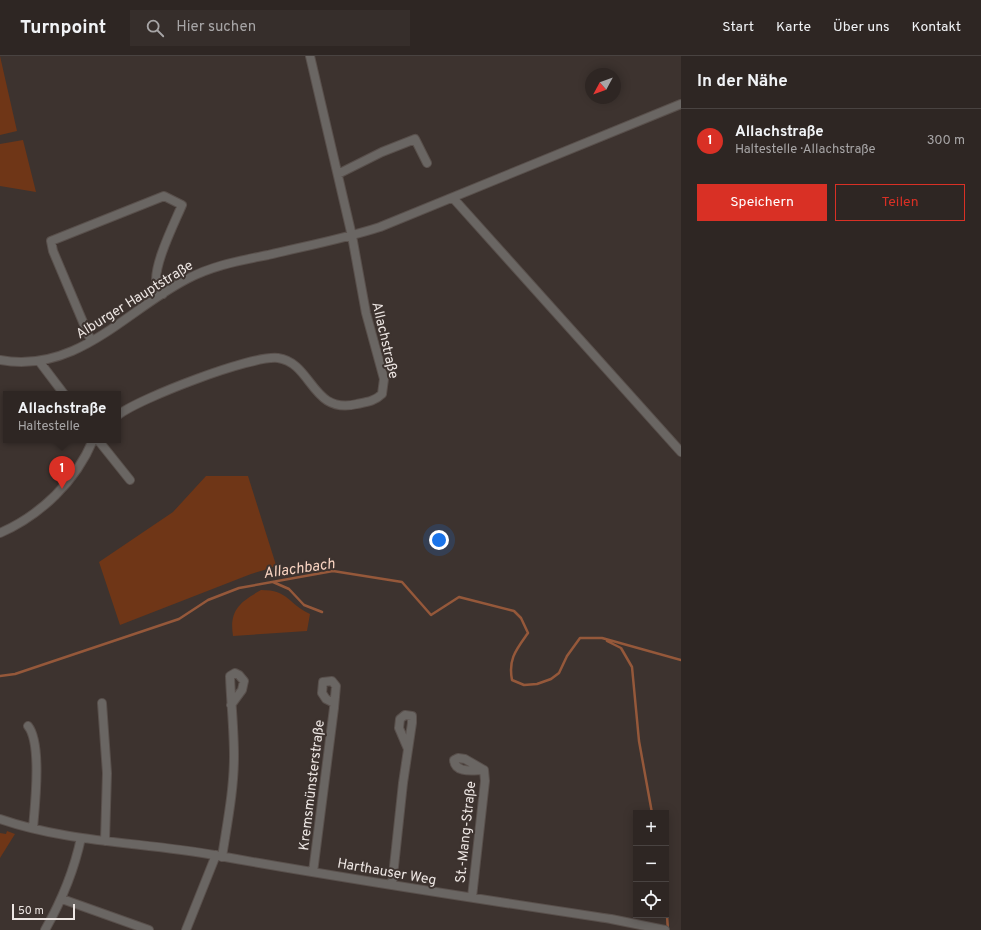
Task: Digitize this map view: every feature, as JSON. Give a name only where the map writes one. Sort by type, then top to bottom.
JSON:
[{"type":"street","points":[[310,56],[352,236]]},
{"type":"street","name":"Alburger Hauptstraße","points":[[0,360],[16,363],[39,361],[64,356],[91,341],[162,294],[214,266],[352,236],[453,198],[681,104]]},
{"type":"street","points":[[338,174],[382,152],[415,140],[427,162]]},
{"type":"street","points":[[91,341],[53,251],[51,241],[164,196],[182,205],[166,242],[158,269],[157,285],[162,294]]},
{"type":"street","points":[[453,198],[681,452]]},
{"type":"street","name":"Allachstraße","points":[[121,414],[178,386],[262,358],[279,358],[289,362],[298,369],[319,394],[335,406],[352,406],[378,398],[382,394],[384,379],[366,313],[352,236]]},
{"type":"street","points":[[39,361],[62,391]]},
{"type":"street","points":[[0,533],[44,505],[66,485],[78,469],[91,443]]},
{"type":"street","points":[[100,443],[130,480]]},
{"type":"street","points":[[102,703],[107,773],[105,841]]},
{"type":"street","name":"Kremsmünsterstraße","points":[[313,872],[334,703]]},
{"type":"street","points":[[186,930],[219,856],[230,799],[234,756],[231,705]]},
{"type":"street","points":[[28,726],[32,731],[36,747],[33,828]]},
{"type":"street","points":[[392,885],[408,748]]},
{"type":"street","name":"St.-Mang-Straße","points":[[472,897],[485,781],[484,770]]},
{"type":"street","name":"Harthauser Weg","points":[[0,819],[80,838],[219,856],[611,919],[664,930]]},
{"type":"street","points":[[45,930],[62,899],[75,862],[80,838]]},
{"type":"street","points":[[62,899],[149,930]]},
{"type":"shaded area","points":[[0,56],[17,131],[0,135]]},
{"type":"shaded area","points":[[23,140],[36,192],[0,186],[0,144]]},
{"type":"shaded area","points":[[206,476],[248,476],[276,565],[120,625],[99,562],[173,512]]},
{"type":"shaded area","points":[[261,590],[277,592],[310,614],[307,631],[233,636],[233,620],[238,608],[247,599]]},
{"type":"shaded area","points":[[7,831],[15,834],[0,858],[0,833],[6,834]]},
{"type":"waterway","name":"Allachbach","points":[[0,676],[15,674],[179,619],[208,600],[239,588],[333,571],[402,582],[431,615],[459,597],[514,611],[521,618],[528,633],[514,655],[511,673],[512,680],[524,685],[537,684],[551,679],[559,673],[567,656],[580,638],[602,638],[681,660]]},
{"type":"waterway","points":[[273,582],[289,589],[304,605],[322,612]]},
{"type":"waterway","points":[[607,641],[621,648],[632,667],[639,741],[651,810]]},
{"type":"waterway","points":[[667,918],[668,930]]},
{"type":"place","name":"Allachstraße","points":[[62,489]]}]
